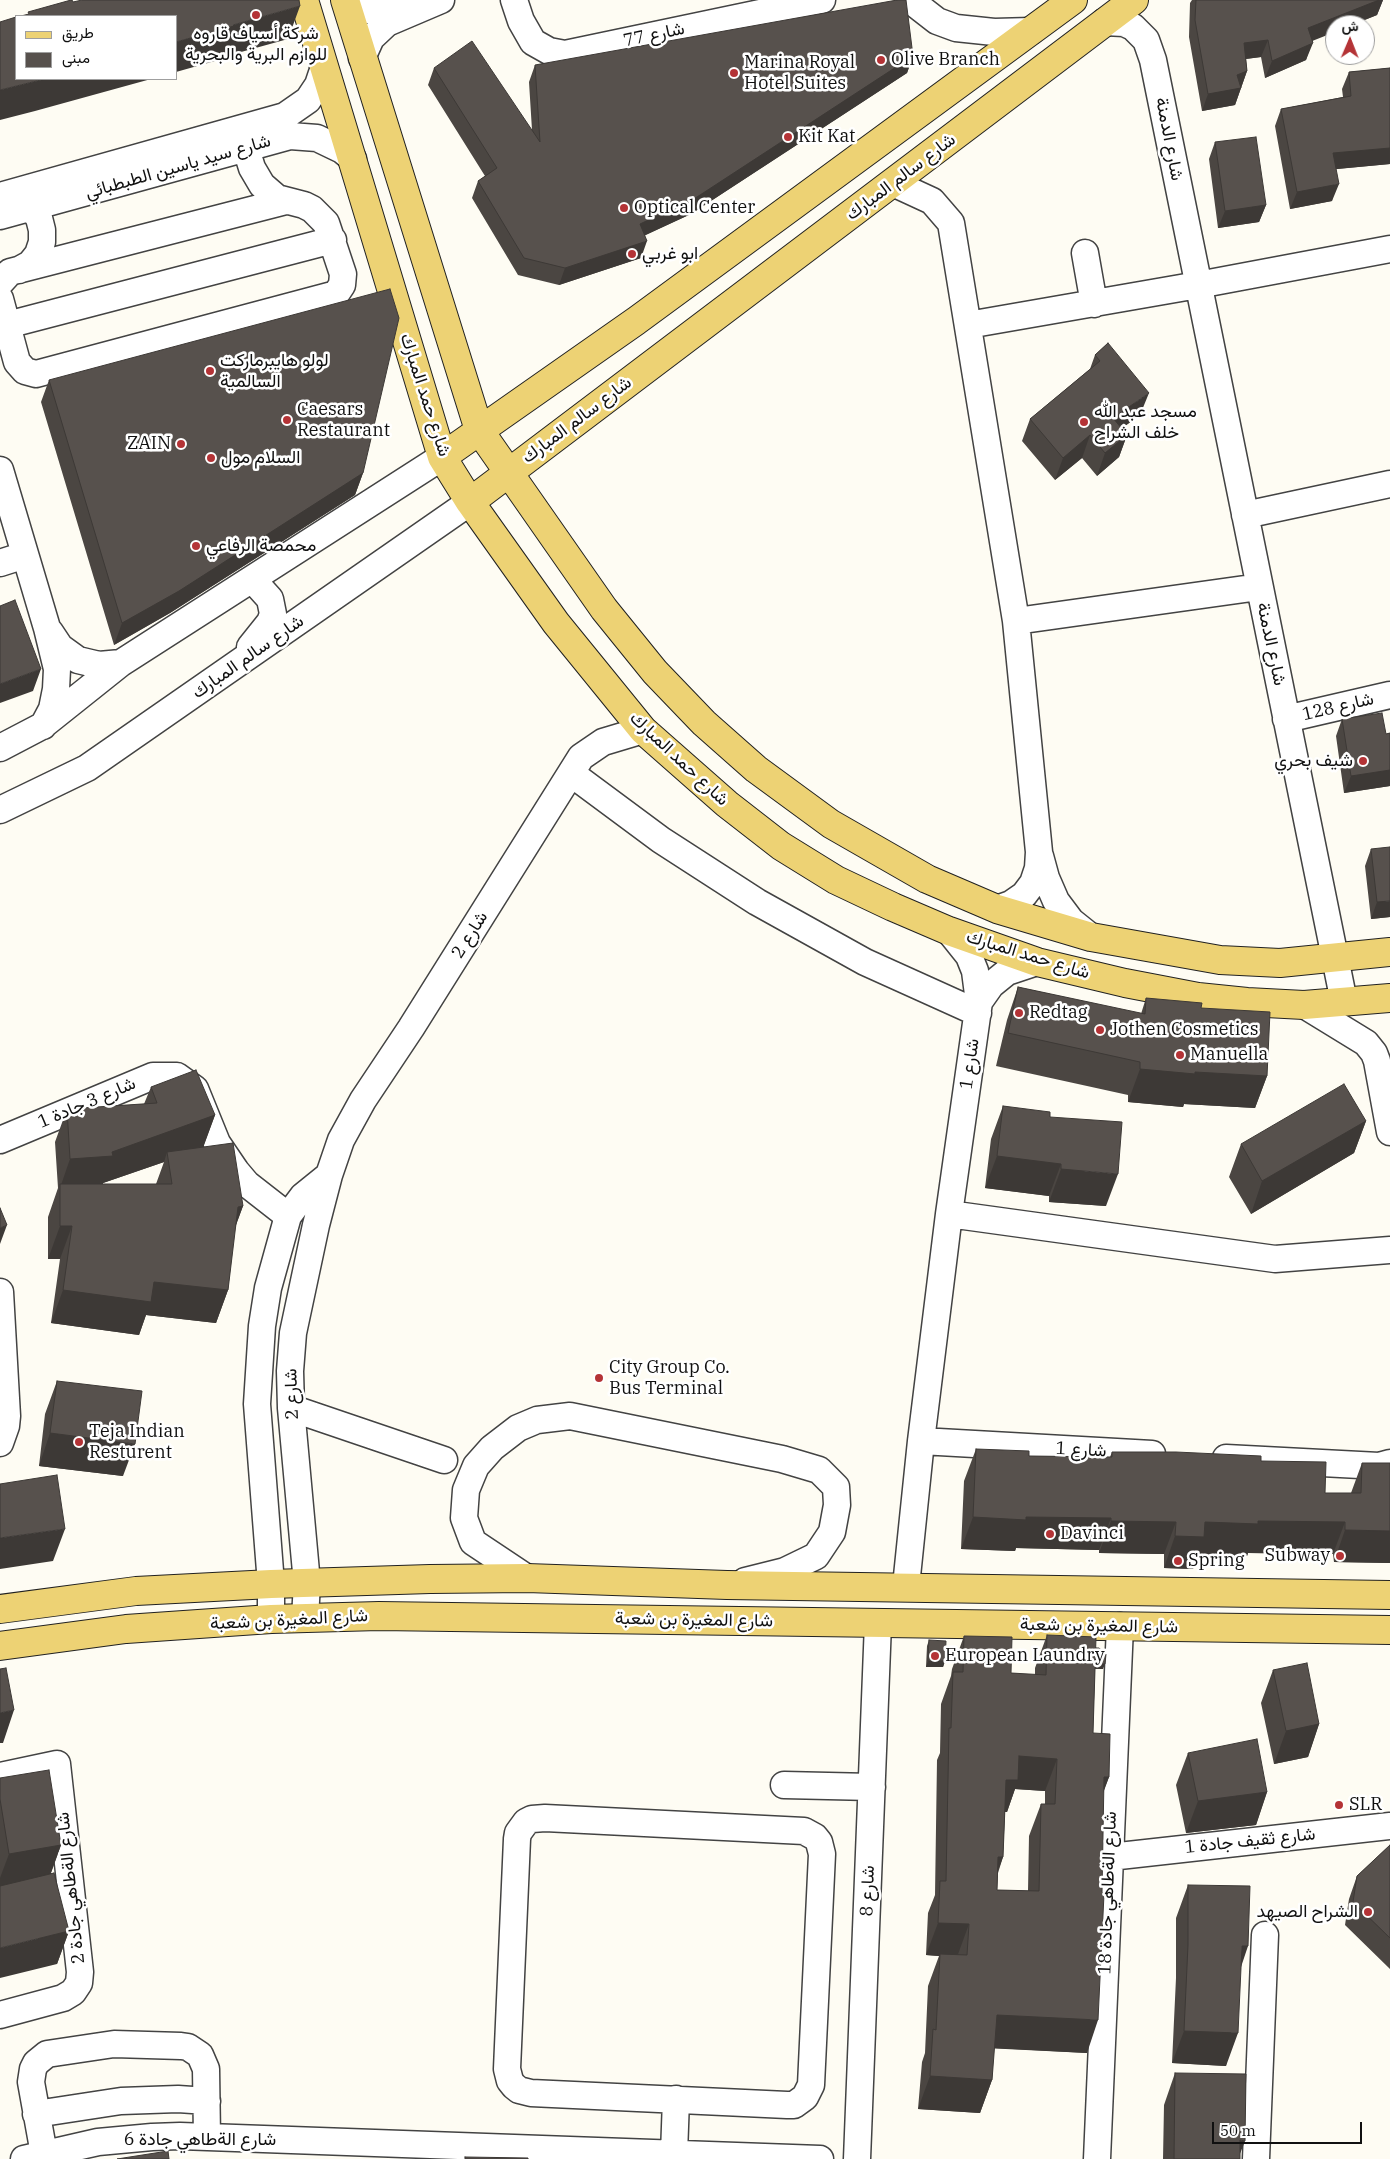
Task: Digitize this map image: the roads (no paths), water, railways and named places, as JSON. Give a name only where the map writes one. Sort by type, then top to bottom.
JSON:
[{"type":"main road","name":"شارع حمد المبارك","points":[[304,0],[442,457],[470,502],[556,622],[643,730],[727,804],[781,846],[836,880],[949,931],[1036,962],[1125,983],[1198,997],[1304,1005],[1390,998]]},
{"type":"main road","points":[[442,457],[636,321],[1073,0]]},
{"type":"main road","name":"شارع سالم المبارك","points":[[470,502],[1134,0]]},
{"type":"main road","name":"شارع حمد المبارك","points":[[346,2],[479,430],[604,609],[655,672],[712,729],[756,768],[831,824],[927,879],[997,909],[1091,937],[1220,960],[1280,963],[1390,952]]},
{"type":"main road","points":[[636,321],[631,335],[632,343],[640,356],[654,362]]},
{"type":"main road","name":"شارع المغيرة بن شعبة","points":[[0,1609],[136,1591],[271,1584],[527,1578],[727,1585],[906,1586],[1390,1595]]},
{"type":"main road","name":"شارع المغيرة بن شعبة","points":[[0,1646],[126,1629],[271,1619],[379,1616],[1390,1630]]},
{"type":"street","points":[[346,2],[361,9],[376,10],[406,0]]},
{"type":"street","points":[[362,58],[371,38],[387,24],[441,0]]},
{"type":"street","name":"شارع 77","points":[[514,0],[521,21],[534,42],[549,51],[565,54],[822,0]]},
{"type":"street","points":[[910,0],[936,21],[956,28],[994,32],[1031,31]]},
{"type":"street","name":"شارع الدمنة","points":[[1104,22],[1124,23],[1133,27],[1146,40],[1150,49],[1344,1002]]},
{"type":"street","name":"شارع سيد ياسين الطبطبائي","points":[[0,216],[31,208],[243,139],[301,106],[318,85],[324,67]]},
{"type":"street","name":"شارع سيد ياسين الطبطبائي","points":[[0,196],[243,139],[276,139],[304,136],[330,143],[353,159]]},
{"type":"street","points":[[0,378],[25,371],[36,374],[331,296],[340,290],[344,280],[326,222],[312,209],[277,198],[262,185],[252,168],[243,139]]},
{"type":"street","points":[[893,183],[932,201],[951,222],[1016,621],[1039,852],[1038,868],[1033,883],[1024,895],[1011,904],[997,909]]},
{"type":"street","points":[[10,276],[286,201]]},
{"type":"street","points":[[10,276],[30,264],[38,254],[42,242],[40,224],[31,208]]},
{"type":"street","points":[[7,325],[332,240]]},
{"type":"street","points":[[968,325],[1198,286],[1390,249]]},
{"type":"street","points":[[1085,253],[1094,304]]},
{"type":"street","points":[[0,299],[17,362],[25,371]]},
{"type":"street","points":[[0,748],[42,726],[121,663],[442,457]]},
{"type":"street","points":[[0,470],[47,628],[57,669],[56,689],[52,708],[42,726]]},
{"type":"street","points":[[1245,515],[1390,484]]},
{"type":"street","name":"شارع سالم المبارك","points":[[0,810],[87,768],[470,502]]},
{"type":"street","points":[[0,563],[25,555]]},
{"type":"street","points":[[234,667],[266,628],[273,614],[270,599],[252,579]]},
{"type":"street","points":[[1016,621],[1259,587]]},
{"type":"street","points":[[47,628],[60,647],[78,660],[99,665],[121,663]]},
{"type":"street","name":"شارع 128","points":[[1286,719],[1390,695]]},
{"type":"street","name":"شارع 2","points":[[305,1618],[307,1584],[291,1408],[290,1371],[293,1333],[302,1288],[329,1175],[341,1140],[363,1100],[572,774],[581,756],[603,742],[643,730]]},
{"type":"street","points":[[572,774],[661,840],[757,902],[865,962],[978,1008]]},
{"type":"street","points":[[1039,852],[1046,878],[1056,901],[1071,921],[1091,937]]},
{"type":"street","name":"شارع 1","points":[[906,1586],[948,1214],[978,1008],[975,971],[969,956],[949,931]]},
{"type":"street","name":"شارع 1","points":[[978,1008],[991,985],[1007,972],[1036,962]]},
{"type":"street","points":[[1304,1005],[1366,1043],[1374,1053],[1378,1061],[1390,1132]]},
{"type":"street","name":"شارع 3 جادة 1","points":[[0,1140],[153,1076],[177,1076],[195,1089],[218,1143],[236,1171],[247,1184],[288,1216]]},
{"type":"street","name":"شارع 2","points":[[271,1619],[271,1584],[257,1404],[258,1365],[268,1288],[288,1216],[303,1196],[329,1175]]},
{"type":"street","points":[[948,1214],[1275,1259],[1390,1250]]},
{"type":"street","points":[[0,1292],[7,1416],[6,1426],[0,1443]]},
{"type":"street","points":[[291,1408],[444,1460]]},
{"type":"street","points":[[527,1578],[473,1542],[464,1518],[466,1490],[476,1466],[492,1448],[518,1428],[537,1420],[570,1416],[782,1459],[819,1470],[836,1487],[837,1505],[832,1532],[816,1556],[785,1571],[727,1585]]},
{"type":"street","name":"شارع 1","points":[[921,1441],[1378,1466],[1390,1463]]},
{"type":"street","name":"شارع 8","points":[[857,2159],[878,1623]]},
{"type":"street","name":"شارع الةطاهي جادة 18","points":[[1097,2159],[1120,1626]]},
{"type":"street","name":"شارع الةطاهي جادة 2","points":[[0,1776],[57,1764],[80,1972],[79,1983],[73,1992],[63,1998],[0,2015]]},
{"type":"street","points":[[784,1785],[872,1787]]},
{"type":"street","points":[[545,1818],[804,1831],[810,1833],[819,1842],[821,1864],[809,2092],[805,2098],[794,2105],[676,2098],[531,2093],[519,2090],[510,2081],[507,2069],[518,1839],[522,1827],[532,1819],[545,1818]]},
{"type":"street","name":"شارع ثقيف جادة 1","points":[[1110,1857],[1390,1826]]},
{"type":"street","points":[[1256,2159],[1265,1934]]},
{"type":"street","points":[[34,2156],[36,2114],[31,2075],[33,2069],[41,2058],[47,2054],[114,2044],[158,2044],[188,2047],[195,2050],[206,2069],[207,2137]]},
{"type":"street","points":[[674,2154],[676,2098]]},
{"type":"street","points":[[36,2114],[121,2101],[149,2099],[207,2101]]},
{"type":"street","name":"شارع الةطاهي جادة 6","points":[[34,2156],[70,2147],[125,2139],[207,2137],[378,2151],[674,2154],[820,2159]]},
{"type":"place","name":"شركة أسياف قاروه للوازم البرية والبحرية","points":[[256,15]]},
{"type":"place","name":"Olive Branch","points":[[881,60]]},
{"type":"place","name":"Marina Royal Hotel Suites","points":[[734,73]]},
{"type":"place","name":"Kit Kat","points":[[788,137]]},
{"type":"place","name":"Optical Center","points":[[624,208]]},
{"type":"place","name":"ابو غربي","points":[[632,254]]},
{"type":"place","name":"لولو هايبرماركت السالمية","points":[[210,371]]},
{"type":"place","name":"Caesars Restaurant","points":[[287,420]]},
{"type":"place","name":"مسجد عبد الله خلف الشراح","points":[[1084,422]]},
{"type":"place","name":"ZAIN","points":[[181,444]]},
{"type":"place","name":"السلام مول","points":[[211,458]]},
{"type":"place","name":"محمصة الرفاعي","points":[[196,546]]},
{"type":"place","name":"شيف بحري","points":[[1363,761]]},
{"type":"place","name":"Redtag","points":[[1019,1013]]},
{"type":"place","name":"Jothen Cosmetics","points":[[1100,1030]]},
{"type":"place","name":"Manuella","points":[[1180,1055]]},
{"type":"place","name":"City Group Co. Bus Terminal","points":[[599,1378]]},
{"type":"place","name":"Teja Indian Resturent","points":[[79,1442]]},
{"type":"place","name":"Davinci","points":[[1050,1534]]},
{"type":"place","name":"Subway","points":[[1340,1556]]},
{"type":"place","name":"Spring","points":[[1178,1561]]},
{"type":"place","name":"European Laundry","points":[[935,1656]]},
{"type":"place","name":"SLR","points":[[1339,1805]]},
{"type":"place","name":"الشراح الصيهد","points":[[1368,1912]]}]
